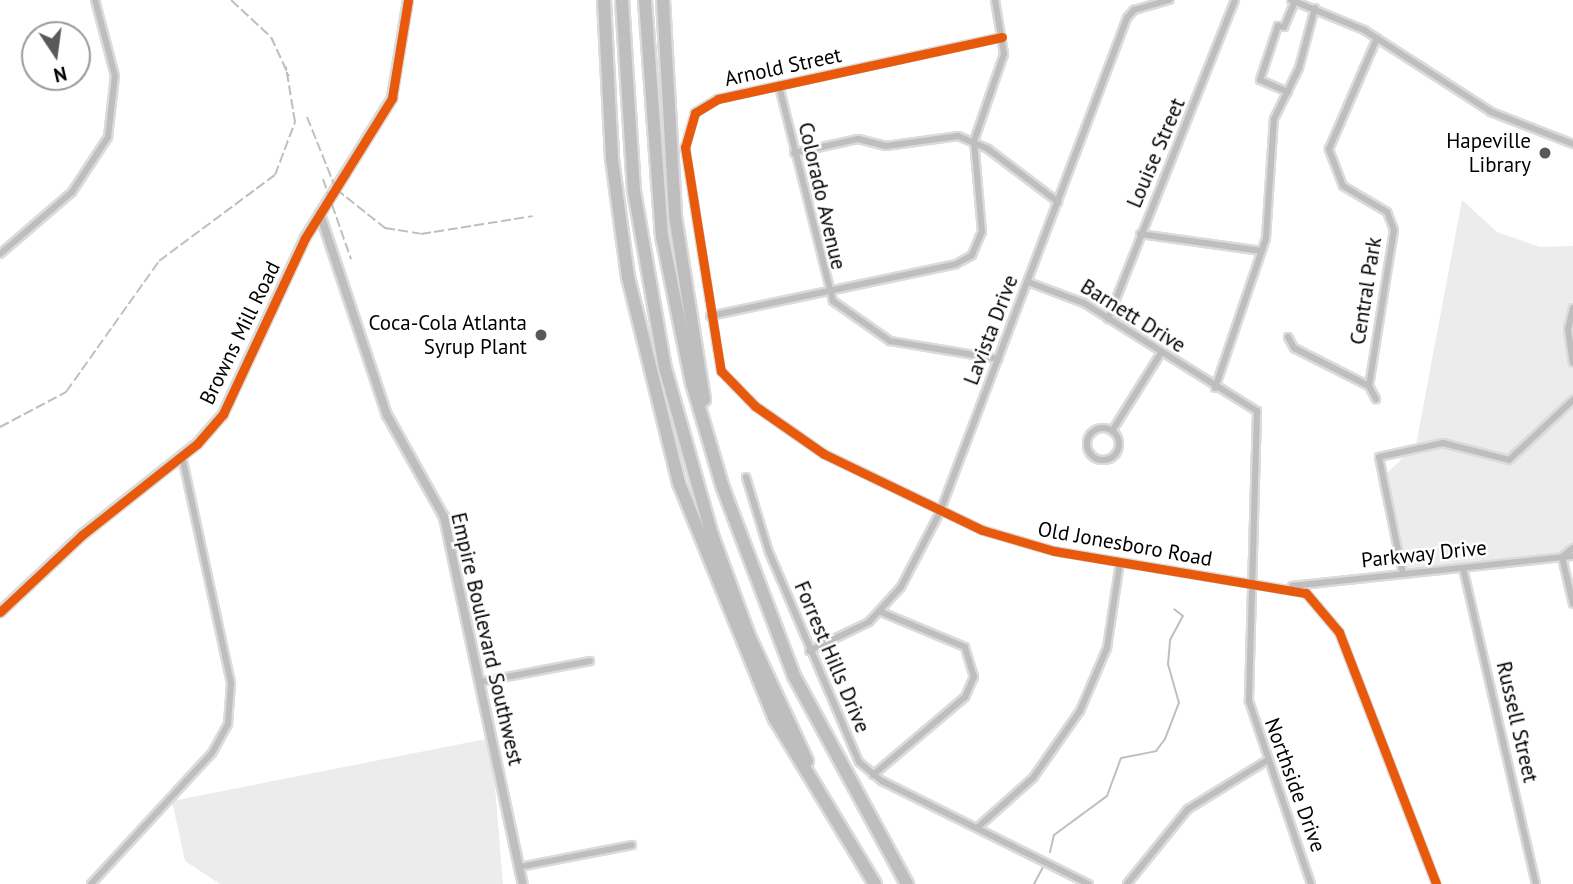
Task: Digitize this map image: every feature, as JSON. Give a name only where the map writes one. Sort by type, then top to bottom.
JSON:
[{"type":"highway","points":[[622,0],[628,126],[648,279],[681,434],[716,547],[749,636],[847,837]]},
{"type":"highway","points":[[630,0],[652,262],[648,279]]},
{"type":"highway","points":[[645,0],[662,236],[712,449],[789,664],[907,884]]},
{"type":"highway","points":[[663,0],[665,67],[677,228],[712,449]]},
{"type":"highway","points":[[665,67],[672,0]]},
{"type":"highway","points":[[604,3],[619,219],[669,450],[760,688],[875,884]]},
{"type":"street","points":[[0,254],[72,192],[108,137],[115,76],[95,0]]},
{"type":"street","name":"Browns Mill Road","points":[[0,612],[82,535],[182,457],[233,397],[320,214],[392,98],[408,0]]},
{"type":"street","points":[[710,316],[956,264],[972,255],[982,232],[974,141],[998,77],[1002,37],[995,0]]},
{"type":"street","name":"Lavista Drive","points":[[881,612],[940,512],[1126,18],[1134,10],[1170,0]]},
{"type":"street","name":"Louise Street","points":[[1108,318],[1140,234],[1187,132],[1235,0]]},
{"type":"street","points":[[1287,92],[1260,80],[1278,26],[1284,27],[1293,1],[1315,8],[1377,38],[1491,112],[1573,144]]},
{"type":"street","points":[[1215,388],[1262,251],[1272,133],[1315,8]]},
{"type":"street","name":"Arnold Street","points":[[710,316],[687,128],[710,102],[1002,37]]},
{"type":"street","name":"Central Park","points":[[1288,337],[1294,348],[1369,386],[1394,230],[1379,205],[1343,186],[1329,149],[1377,38]]},
{"type":"street","name":"Colorado Avenue","points":[[779,86],[827,291],[842,310],[890,341],[999,359]]},
{"type":"street","points":[[794,153],[858,139],[886,146],[943,135],[974,141],[1058,202]]},
{"type":"street","name":"Empire Boulevard Southwest","points":[[320,214],[387,415],[443,517],[523,884]]},
{"type":"street","points":[[1140,234],[1262,251]]},
{"type":"street","name":"Barnett Drive","points":[[1028,282],[1108,318],[1215,388]]},
{"type":"street","points":[[1573,308],[1573,363]]},
{"type":"street","name":"Old Jonesboro Road","points":[[710,316],[721,371],[755,406],[824,454],[940,512],[1021,543],[1121,562],[1291,587],[1319,602],[1339,632],[1436,884]]},
{"type":"street","points":[[1112,430],[1116,453],[1093,455],[1090,436],[1112,430],[1161,353]]},
{"type":"street","points":[[1369,386],[1376,399]]},
{"type":"street","name":"Northside Drive","points":[[1215,388],[1251,404],[1260,419],[1248,701],[1266,761],[1311,884]]},
{"type":"street","points":[[1403,574],[1379,457],[1443,443],[1508,460],[1573,400]]},
{"type":"street","points":[[91,884],[212,753],[228,724],[231,683],[182,457]]},
{"type":"street","name":"Forrest Hills Drive","points":[[747,477],[809,651],[846,741],[873,775],[1089,884]]},
{"type":"street","points":[[1573,548],[1562,557],[1573,604]]},
{"type":"street","name":"Parkway Drive","points":[[1291,587],[1573,556]]},
{"type":"street","points":[[977,828],[1033,778],[1080,711],[1107,648],[1121,562]]},
{"type":"street","name":"Russell Street","points":[[1464,568],[1536,884]]},
{"type":"street","points":[[809,651],[881,612],[965,647],[974,677],[965,697],[873,775]]},
{"type":"street","points":[[480,682],[590,661]]},
{"type":"street","points":[[1127,884],[1188,809],[1266,761]]},
{"type":"street","points":[[519,867],[632,845]]},
{"type":"shaded area","points":[[1462,200],[1497,232],[1540,247],[1573,246],[1573,555],[1405,572],[1383,477],[1416,445]]},
{"type":"shaded area","points":[[491,738],[503,884],[220,884],[185,861],[172,801]]},
{"type":"waterway","points":[[1050,852],[1054,835],[1107,796],[1121,758],[1156,751],[1165,739],[1179,703],[1168,664],[1170,640],[1183,616],[1174,609]]},
{"type":"waterway","points":[[1034,884],[1043,867]]},
{"type":"railway","points":[[231,0],[271,37],[289,76]]},
{"type":"railway","points":[[0,427],[66,392],[159,261],[275,175],[295,122],[286,67]]},
{"type":"railway","points":[[307,117],[336,189],[385,228],[421,234],[533,216]]},
{"type":"railway","points":[[323,179],[351,259]]},
{"type":"cycle path","points":[[0,612],[82,535],[197,444],[223,414],[305,238],[392,98],[408,0]]},
{"type":"cycle path","points":[[1002,37],[718,99],[695,113],[685,147],[721,371],[755,406],[824,454],[982,530],[1054,551],[1306,593],[1339,632],[1436,884]]},
{"type":"place","name":"Hapeville Library","points":[[1545,153]]},
{"type":"place","name":"Coca-Cola Atlanta Syrup Plant","points":[[541,335]]}]
